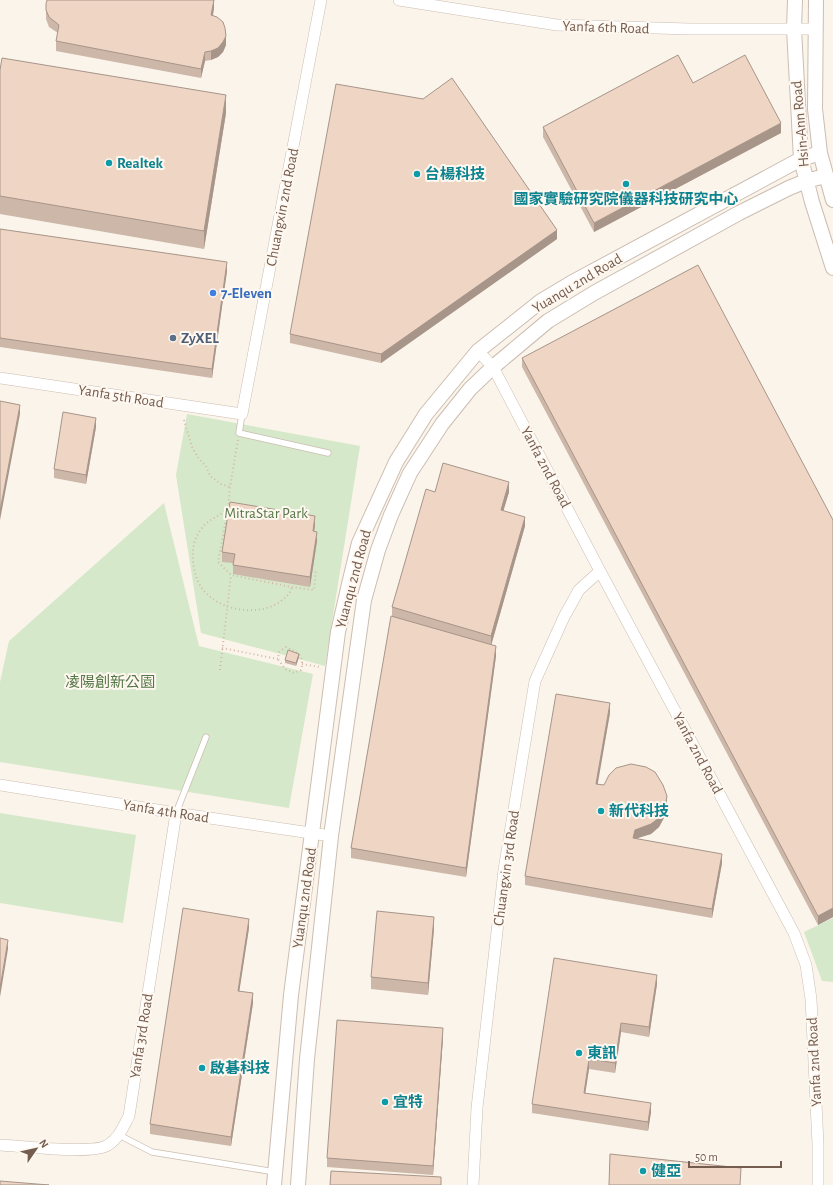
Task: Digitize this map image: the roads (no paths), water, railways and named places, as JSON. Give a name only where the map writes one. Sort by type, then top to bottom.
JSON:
[{"type":"street","name":"Chuangxin 2nd Road","points":[[242,414],[320,0]]},
{"type":"street","name":"Yanfa 6th Road","points":[[398,0],[556,25],[689,29],[816,29]]},
{"type":"street","name":"Hsin-Ann Road","points":[[795,0],[794,29],[801,159],[806,181],[833,268]]},
{"type":"street","name":"Hsin-Ann Road","points":[[816,0],[815,109],[820,153],[833,200]]},
{"type":"street","name":"Yuanqu 2nd Road","points":[[275,1178],[291,995],[338,632],[360,543],[396,462],[426,414],[478,351],[541,301],[571,282],[801,159],[820,153]]},
{"type":"street","name":"Yuanqu 2nd Road","points":[[298,1185],[307,1059],[332,836],[364,600],[378,550],[391,515],[410,473],[442,424],[470,389],[493,366],[548,321],[594,293],[739,213],[806,181],[826,176]]},
{"type":"street","name":"Yanfa 2nd Road","points":[[478,351],[493,366],[600,571],[794,933],[806,965],[811,999],[818,1144],[818,1185]]},
{"type":"street","name":"Yanfa 5th Road","points":[[0,378],[242,414]]},
{"type":"street","name":"Chuangxin 3rd Road","points":[[473,1185],[477,1108],[504,870],[535,681],[564,617],[579,590],[600,571]]},
{"type":"street","name":"Yanfa 4th Road","points":[[0,785],[332,836]]},
{"type":"street","name":"Yanfa 3rd Road","points":[[0,1145],[88,1150],[106,1146],[120,1135],[129,1116],[176,813]]},
{"type":"lane","points":[[242,414],[239,433],[328,453]]},
{"type":"lane","points":[[176,813],[206,737]]},
{"type":"lane","points":[[120,1135],[152,1152],[275,1178]]},
{"type":"place","name":"Realtek","points":[[109,163]]},
{"type":"place","name":"台楊科技","points":[[417,174]]},
{"type":"place","name":"國家實驗研究院儀器科技研究中心","points":[[626,184]]},
{"type":"place","name":"7-Eleven","points":[[213,293]]},
{"type":"place","name":"ZyXEL","points":[[173,338]]},
{"type":"place","name":"新代科技","points":[[601,811]]},
{"type":"place","name":"東訊","points":[[579,1053]]},
{"type":"place","name":"啟碁科技","points":[[202,1068]]},
{"type":"place","name":"宜特","points":[[385,1102]]},
{"type":"place","name":"健亞","points":[[643,1171]]},
{"type":"park label","name":"MitraStar Park","points":[[266,513]]},
{"type":"park label","name":"凌陽創新公園","points":[[110,682]]}]
